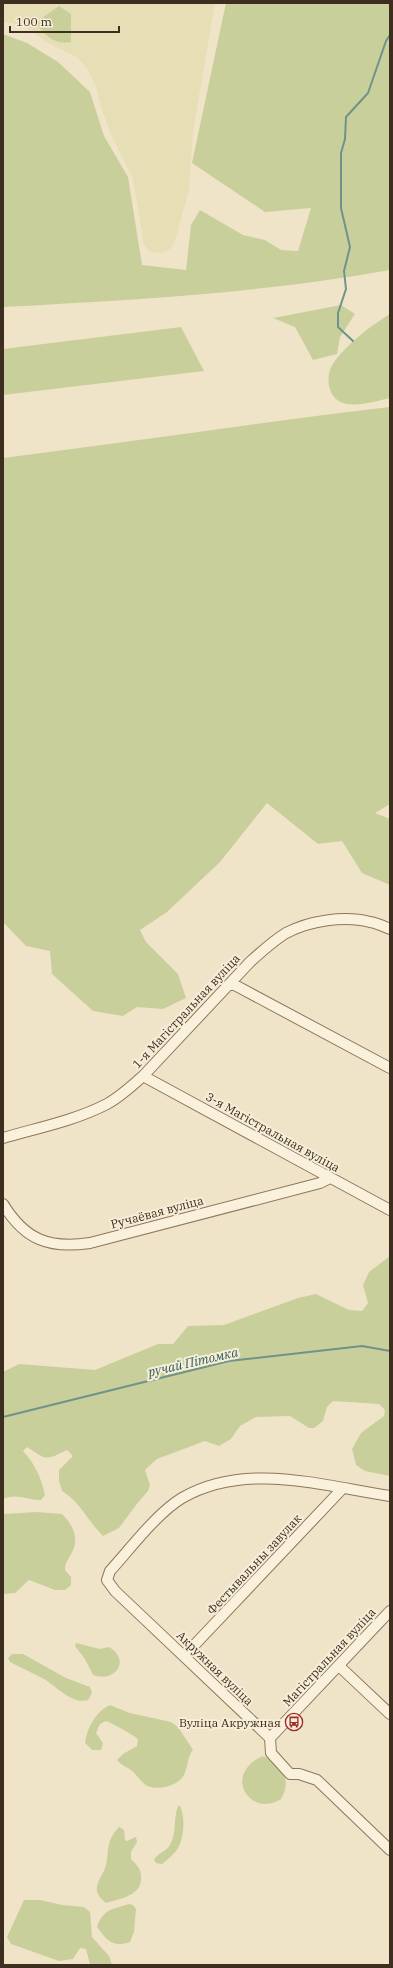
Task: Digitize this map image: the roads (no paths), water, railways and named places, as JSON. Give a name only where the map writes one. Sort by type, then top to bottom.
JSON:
[{"type":"street","name":"1-я Магістральная вуліца","points":[[3,1138],[75,1117],[107,1104],[144,1076],[231,983],[267,947],[286,933],[308,925],[348,920],[369,921],[390,929]]},
{"type":"street","points":[[231,983],[390,1068]]},
{"type":"street","name":"3-я Магістральная вуліца","points":[[144,1076],[390,1210]]},
{"type":"street","name":"Ручаёвая вуліца","points":[[3,1204],[16,1223],[26,1233],[38,1239],[70,1246],[113,1237],[320,1183],[330,1178]]},
{"type":"street","name":"Акружная вуліца","points":[[270,1738],[115,1591],[107,1580],[110,1571],[164,1513],[182,1498],[202,1489],[251,1478],[292,1479],[342,1489]]},
{"type":"street","points":[[342,1489],[390,1496]]},
{"type":"street","name":"Фестывальны завулак","points":[[184,1656],[342,1489]]},
{"type":"street","name":"Магістральная вуліца","points":[[270,1738],[390,1611]]},
{"type":"street","points":[[339,1666],[390,1714]]},
{"type":"street","points":[[270,1738],[271,1753],[290,1774],[299,1774],[317,1780],[390,1850]]},
{"type":"waterway","points":[[353,341],[338,327],[338,313],[346,289],[344,271],[350,247],[341,208],[341,153],[345,139],[346,117],[368,93],[386,41],[390,35]]},
{"type":"waterway","name":"ручай Пітомка","points":[[3,1417],[229,1361],[362,1346],[390,1351]]},
{"type":"place","name":"Вуліца Акружная","points":[[294,1722]]}]
